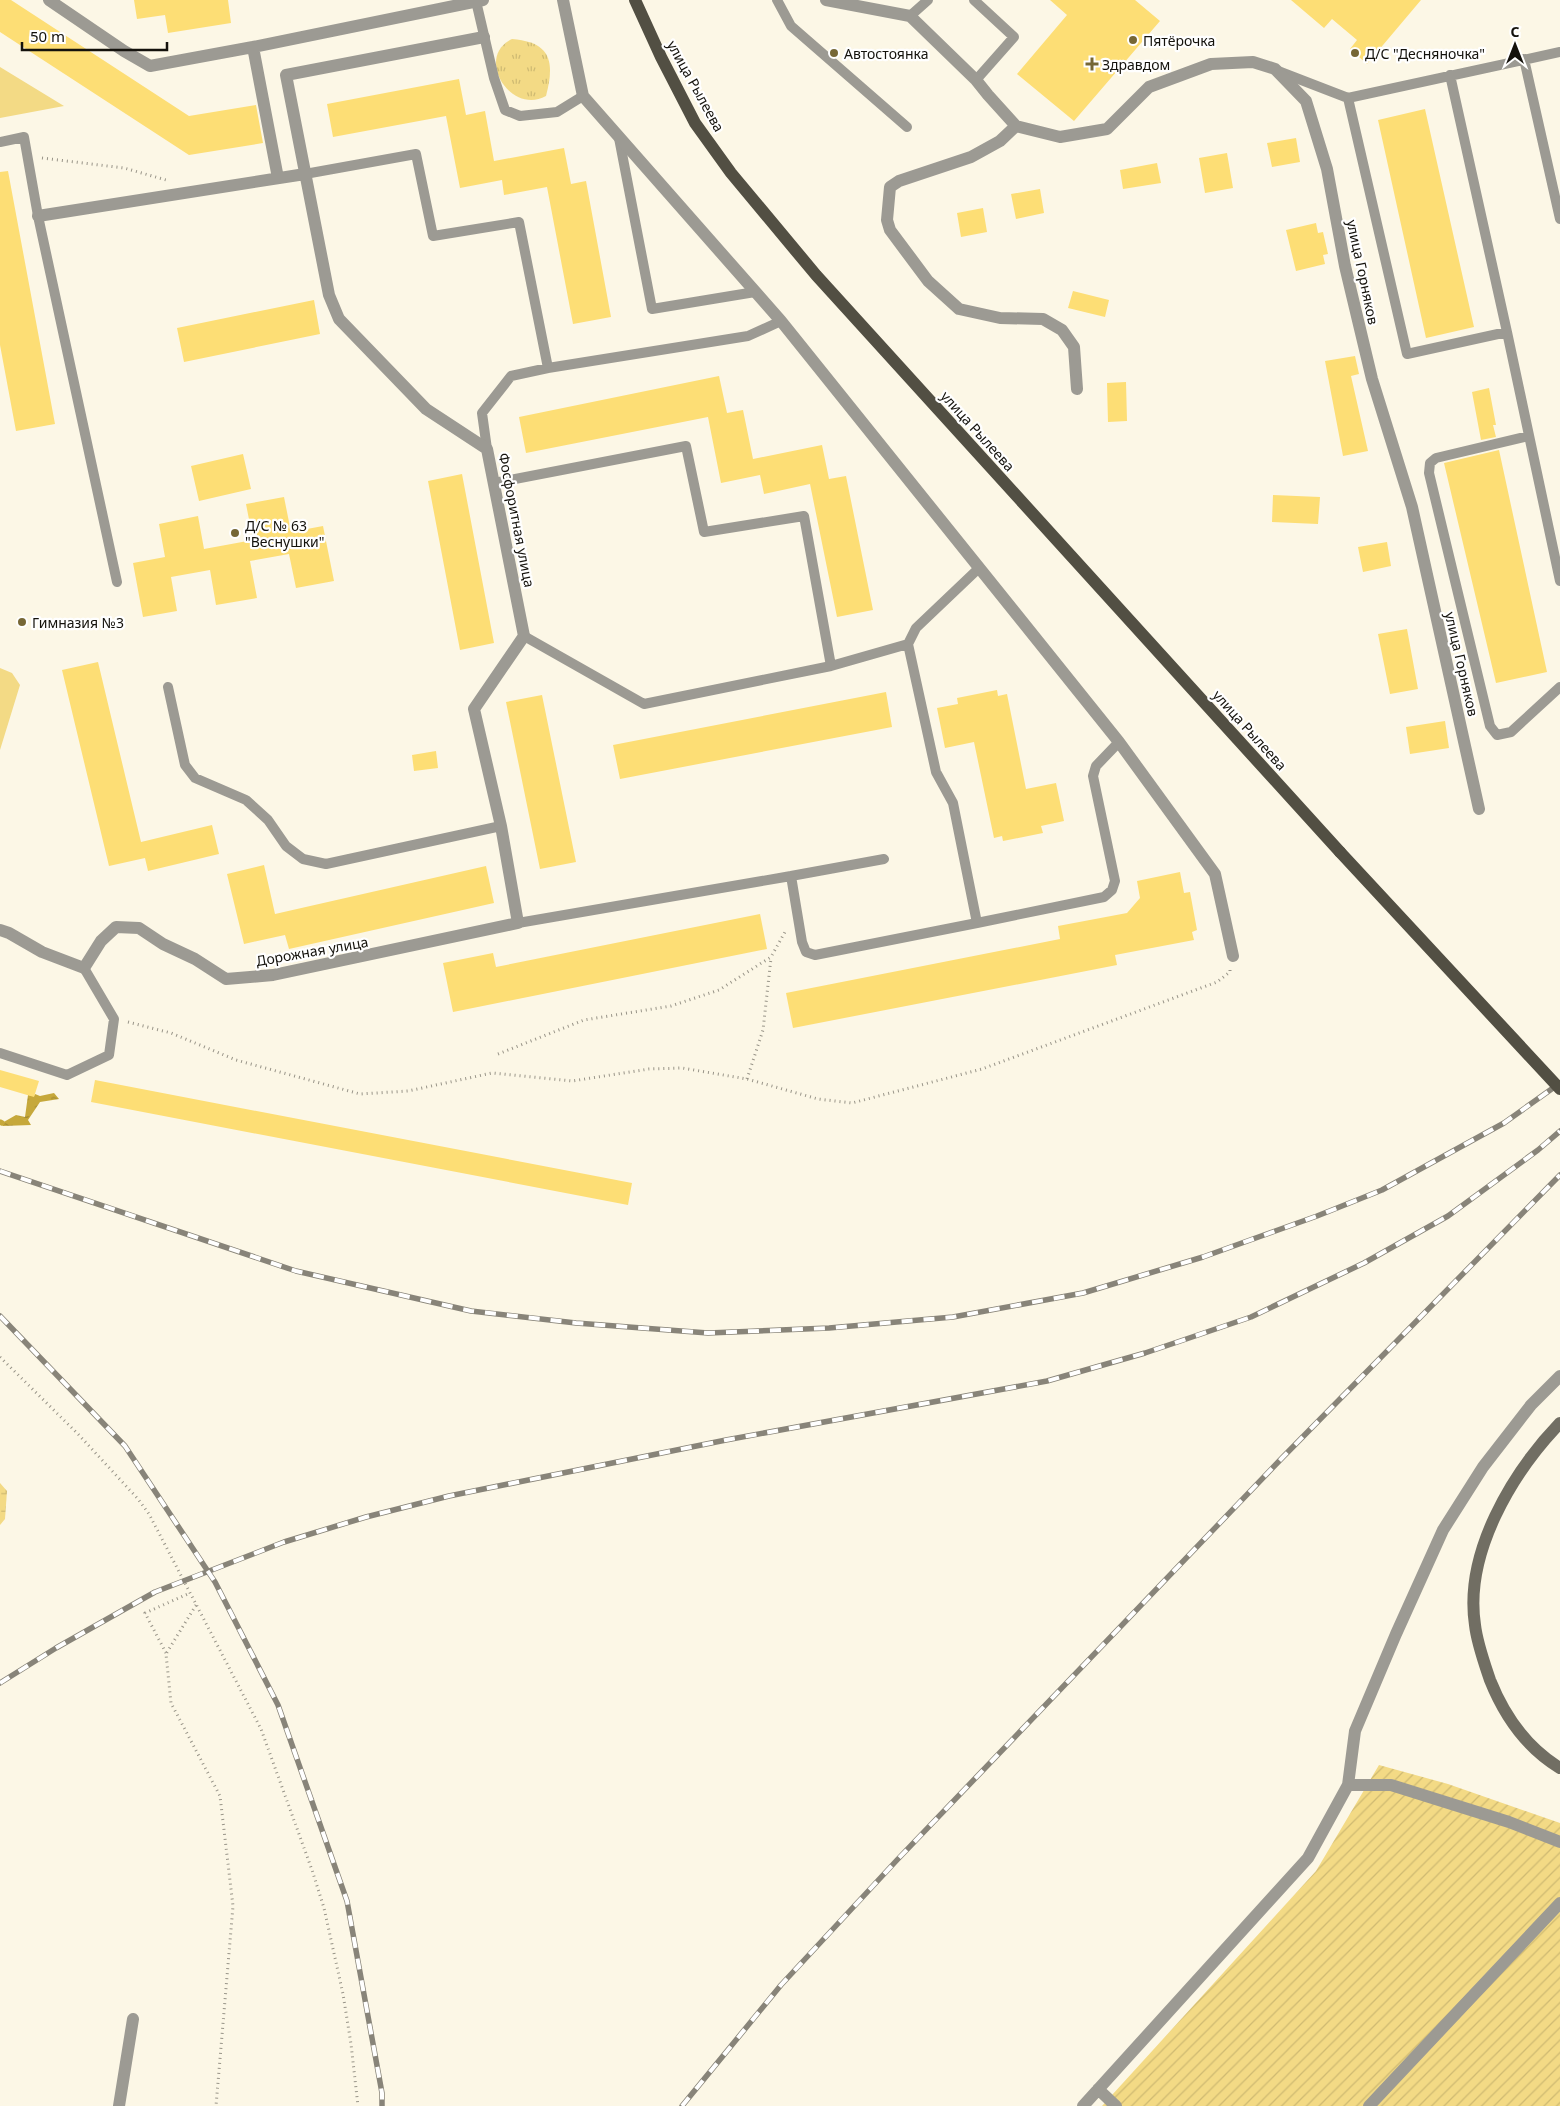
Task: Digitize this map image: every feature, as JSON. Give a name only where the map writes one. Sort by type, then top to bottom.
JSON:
[{"type":"main road","name":"улица Рылеева","points":[[635,0],[660,57],[695,123],[732,173],[804,261],[1340,852],[1560,1089]]},
{"type":"street","points":[[49,0],[124,51],[150,66],[480,1]]},
{"type":"street","points":[[562,0],[583,96],[780,321],[1119,742],[1215,874],[1232,956]]},
{"type":"street","points":[[826,0],[910,16],[976,80],[1016,126],[1000,141],[971,157],[894,184],[890,187],[887,220],[890,230],[928,281],[959,309],[1000,318],[1043,319],[1062,330],[1074,347],[1077,390]]},
{"type":"street","name":"Фосфоритная улица","points":[[484,37],[286,75],[329,295],[339,319],[426,409],[487,449],[524,636]]},
{"type":"street","points":[[253,47],[278,178]]},
{"type":"street","name":"улица Горняков","points":[[1016,126],[1060,137],[1107,129],[1149,87],[1211,64],[1253,62],[1275,69],[1306,101],[1327,169],[1345,266],[1372,379],[1412,507],[1479,809]]},
{"type":"street","points":[[38,216],[305,174]]},
{"type":"street","points":[[518,922],[501,826],[474,709],[524,636]]},
{"type":"street","name":"Дорожная улица","points":[[84,968],[101,941],[116,927],[139,928],[164,944],[195,959],[226,979],[274,975],[518,922]]},
{"type":"street","points":[[0,930],[42,952],[84,968]]},
{"type":"street","points":[[1083,2106],[1308,1858],[1348,1785],[1355,1730],[1443,1530],[1483,1467],[1531,1405],[1560,1376]]},
{"type":"street","points":[[1560,1423],[1524,1468],[1502,1504],[1488,1532],[1478,1559],[1474,1588],[1474,1624],[1483,1659],[1497,1697],[1518,1731],[1560,1768]]},
{"type":"street","points":[[1348,1785],[1391,1785],[1509,1822],[1560,1842]]},
{"type":"street","points":[[1369,2106],[1560,1904]]},
{"type":"street","points":[[119,2106],[133,2019]]},
{"type":"street","points":[[1098,2089],[1116,2106]]},
{"type":"lane","points":[[778,0],[791,26],[907,127]]},
{"type":"lane","points":[[910,16],[928,0]]},
{"type":"lane","points":[[974,0],[1014,37],[976,80]]},
{"type":"lane","points":[[480,1],[484,37],[494,78],[505,110],[520,116],[556,112],[583,96]]},
{"type":"lane","points":[[1275,69],[1348,98],[1560,52]]},
{"type":"lane","points":[[1524,59],[1560,219]]},
{"type":"lane","points":[[1450,75],[1560,581]]},
{"type":"lane","points":[[1348,98],[1407,354],[1507,332]]},
{"type":"lane","points":[[0,142],[24,137],[38,216],[117,582]]},
{"type":"lane","points":[[619,138],[652,308],[755,292]]},
{"type":"lane","points":[[305,174],[416,154],[433,236],[519,222],[548,368]]},
{"type":"lane","points":[[487,449],[482,413],[511,376],[548,368],[748,336],[780,321]]},
{"type":"lane","points":[[1529,436],[1436,458],[1430,463],[1429,473],[1490,726],[1497,735],[1511,732],[1560,687]]},
{"type":"lane","points":[[494,483],[686,446],[704,532],[804,516],[831,666]]},
{"type":"lane","points":[[977,922],[953,803],[936,772],[908,644],[916,628],[978,569]]},
{"type":"lane","points":[[524,636],[644,704],[831,666],[908,644]]},
{"type":"lane","points":[[168,687],[185,765],[195,778],[246,800],[268,820],[286,846],[304,859],[326,864],[501,826]]},
{"type":"lane","points":[[791,876],[802,942],[806,952],[815,955],[1104,897],[1112,890],[1115,881],[1093,776],[1096,766],[1119,742]]},
{"type":"lane","points":[[518,922],[884,859]]},
{"type":"lane","points":[[0,1053],[67,1075],[109,1055],[114,1019],[84,968]]},
{"type":"path","points":[[27,156],[132,170],[163,179],[188,193]]},
{"type":"path","points":[[747,1079],[763,1030],[771,957],[797,910]]},
{"type":"path","points":[[114,1019],[171,1033],[236,1060],[360,1094],[408,1091],[492,1073],[572,1081],[649,1068],[682,1068],[747,1079],[818,1098],[852,1103],[982,1068],[1218,982],[1230,972],[1232,956]]},
{"type":"path","points":[[498,1054],[584,1020],[671,1006],[719,990],[771,957]]},
{"type":"path","points":[[0,1357],[78,1434],[138,1499],[149,1514],[261,1729],[324,1908],[343,1994],[358,2106]]},
{"type":"path","points":[[190,1593],[145,1613],[166,1654],[171,1703],[220,1796],[233,1906],[216,2106]]},
{"type":"path","points":[[166,1654],[196,1604]]},
{"type":"green space","points":[[512,39],[535,44],[547,56],[550,73],[546,96],[533,100],[521,98],[510,92],[502,82],[497,70],[496,58],[501,47]]},
{"type":"green space","points":[[0,67],[64,106],[0,118]]},
{"type":"green space","points":[[0,668],[12,673],[20,685],[0,750]]},
{"type":"green space","points":[[0,1483],[7,1491],[5,1519],[0,1525]]},
{"type":"green space","points":[[1379,1765],[1448,1784],[1560,1823],[1560,2106],[1102,2106],[1316,1871]]},
{"type":"water","points":[[54,1093],[59,1099],[40,1102],[28,1120],[31,1125],[3,1126],[2,1123],[16,1115],[25,1117],[28,1095],[34,1096],[35,1094],[40,1096]]},
{"type":"building","points":[[0,0],[11,0],[189,116],[256,105],[263,143],[189,155],[0,32]]},
{"type":"building","points":[[134,0],[228,0],[231,23],[168,33],[165,15],[137,19]]},
{"type":"building","points":[[1050,0],[1135,0],[1160,21],[1074,121],[1017,74],[1067,15]]},
{"type":"building","points":[[1291,0],[1421,0],[1367,64],[1350,49],[1357,40],[1332,19],[1324,28]]},
{"type":"building","points":[[459,79],[466,115],[485,111],[494,161],[564,148],[571,184],[586,181],[611,317],[573,324],[547,187],[504,195],[502,180],[460,188],[446,116],[333,137],[327,104]]},
{"type":"building","points":[[1425,109],[1474,327],[1426,338],[1378,120]]},
{"type":"building","points":[[1296,138],[1300,162],[1272,167],[1267,143]]},
{"type":"building","points":[[1227,153],[1233,188],[1205,193],[1199,158]]},
{"type":"building","points":[[1157,163],[1161,183],[1123,189],[1120,170]]},
{"type":"building","points":[[8,171],[55,424],[16,431],[0,345],[0,172]]},
{"type":"building","points":[[1040,189],[1044,213],[1016,219],[1011,194]]},
{"type":"building","points":[[983,208],[987,232],[961,237],[957,213]]},
{"type":"building","points":[[1316,223],[1318,233],[1323,232],[1328,254],[1323,255],[1325,264],[1296,271],[1286,230]]},
{"type":"building","points":[[1073,291],[1109,300],[1105,317],[1068,308]]},
{"type":"building","points":[[314,300],[320,334],[184,362],[177,328]]},
{"type":"building","points":[[1355,356],[1359,374],[1351,376],[1368,451],[1343,456],[1325,361]]},
{"type":"building","points":[[719,376],[727,413],[743,410],[753,459],[822,445],[829,479],[846,476],[873,610],[837,617],[810,484],[764,494],[760,475],[721,483],[708,417],[526,453],[519,417]]},
{"type":"building","points":[[1126,382],[1127,421],[1108,422],[1107,383]]},
{"type":"building","points":[[1489,388],[1496,425],[1493,425],[1496,437],[1481,440],[1472,392]]},
{"type":"building","points":[[1499,450],[1547,672],[1496,683],[1444,463]]},
{"type":"building","points":[[243,454],[251,489],[199,501],[191,466]]},
{"type":"building","points":[[462,474],[494,643],[460,650],[428,481]]},
{"type":"building","points":[[1273,495],[1320,497],[1318,524],[1272,522]]},
{"type":"building","points":[[284,497],[291,532],[323,526],[334,581],[296,588],[289,554],[250,561],[257,598],[216,605],[210,570],[171,577],[177,611],[143,617],[133,563],[165,557],[159,524],[198,516],[204,549],[253,540],[246,504]]},
{"type":"building","points":[[1387,542],[1391,566],[1363,572],[1358,547]]},
{"type":"building","points":[[1407,629],[1418,689],[1390,694],[1378,634]]},
{"type":"building","points":[[98,662],[141,842],[212,825],[219,854],[148,871],[145,858],[109,866],[62,670]]},
{"type":"building","points":[[997,690],[998,696],[1007,694],[1026,789],[1056,783],[1064,821],[1041,826],[1043,833],[1003,841],[1002,836],[994,838],[974,742],[945,748],[937,708],[958,704],[957,698]]},
{"type":"building","points":[[886,692],[892,727],[620,779],[613,745]]},
{"type":"building","points":[[542,695],[576,862],[540,869],[506,702]]},
{"type":"building","points":[[1445,721],[1449,748],[1410,754],[1406,727]]},
{"type":"building","points":[[436,751],[438,768],[414,771],[412,755]]},
{"type":"building","points":[[264,865],[275,914],[486,866],[494,903],[289,949],[285,935],[244,944],[227,874]]},
{"type":"building","points":[[1180,872],[1184,893],[1190,892],[1197,930],[1192,932],[1194,940],[1115,955],[1117,965],[793,1028],[786,993],[1060,939],[1058,926],[1127,913],[1140,898],[1137,881]]},
{"type":"building","points":[[760,914],[767,949],[453,1012],[443,963],[493,953],[496,967]]},
{"type":"building","points":[[0,1070],[39,1081],[34,1097],[0,1087]]},
{"type":"building","points":[[95,1080],[632,1183],[628,1205],[91,1102]]},
{"type":"railway","points":[[0,1171],[296,1271],[471,1311],[576,1323],[708,1333],[829,1328],[953,1317],[1083,1293],[1203,1257],[1317,1216],[1382,1190],[1504,1123],[1560,1083]]},
{"type":"railway","points":[[0,1683],[56,1648],[155,1592],[284,1542],[366,1517],[449,1496],[726,1440],[1047,1381],[1145,1353],[1251,1317],[1364,1263],[1448,1216],[1538,1150],[1560,1131]]},
{"type":"railway","points":[[682,2106],[781,1985],[897,1860],[1282,1458],[1560,1175]]},
{"type":"railway","points":[[0,1316],[125,1446],[215,1582],[278,1705],[347,1901],[382,2093],[382,2106]]},
{"type":"place","name":"Пятёрочка","points":[[1133,40]]},
{"type":"place","name":"Автостоянка","points":[[834,53]]},
{"type":"place","name":"Д/С \"Десняночка\"","points":[[1355,53]]},
{"type":"place","name":"Здравдом","points":[[1092,64]]},
{"type":"place","name":"Д/С № 63 \"Веснушки\"","points":[[235,533]]},
{"type":"place","name":"Гимназия №3","points":[[22,622]]}]
